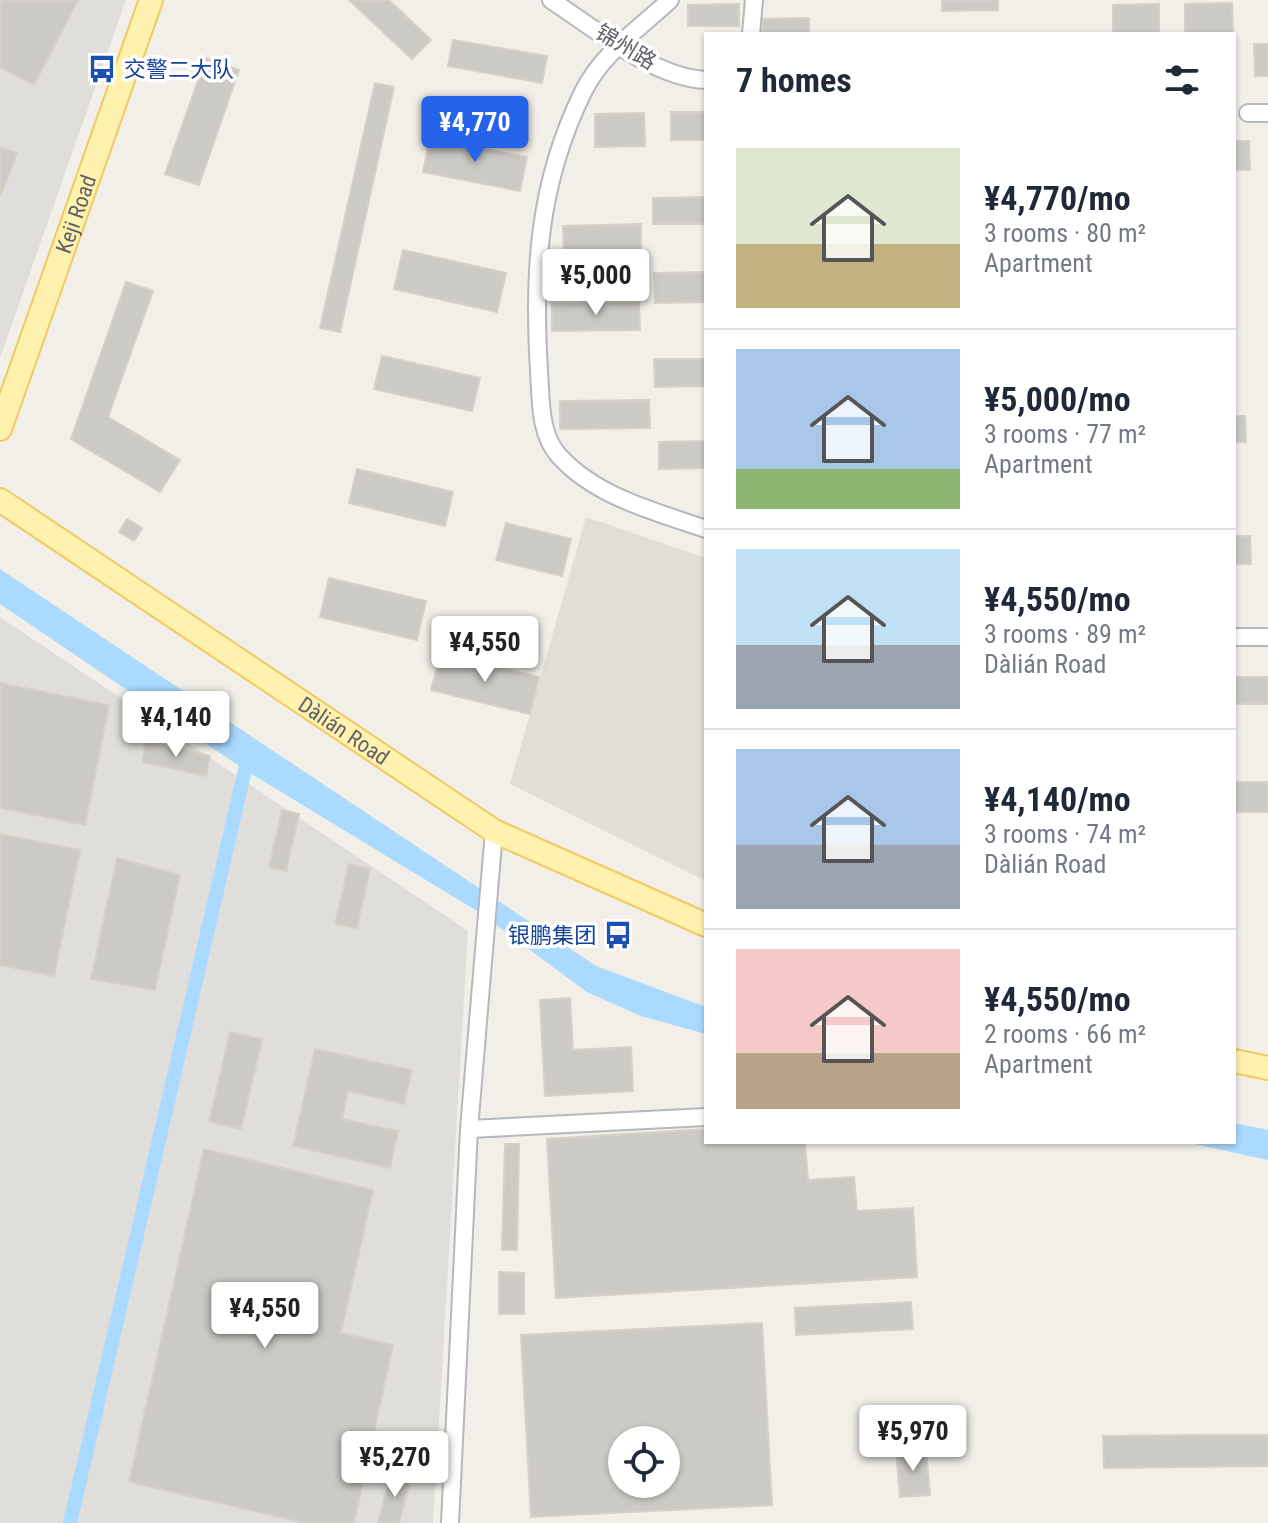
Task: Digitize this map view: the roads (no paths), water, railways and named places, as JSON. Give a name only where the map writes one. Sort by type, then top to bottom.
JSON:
[{"type":"main road","name":"Keji Road","points":[[0,429],[151,0]]},
{"type":"main road","name":"Dàlián Road","points":[[0,500],[494,831],[674,914],[704,924]]},
{"type":"main road","points":[[1236,1061],[1268,1068]]},
{"type":"street","name":"锦州路","points":[[551,0],[617,44],[682,79],[704,80]]},
{"type":"street","points":[[670,0],[617,44],[584,90],[545,200],[536,262],[545,434],[559,456],[582,476],[631,504],[704,528]]},
{"type":"street","points":[[751,32],[754,0]]},
{"type":"street","points":[[1248,113],[1268,113]]},
{"type":"street","points":[[1236,637],[1268,637]]},
{"type":"street","points":[[450,1523],[469,1129],[494,831]]},
{"type":"street","points":[[469,1129],[704,1117]]},
{"type":"water","points":[[0,569],[596,966],[704,1006],[704,1033],[641,1016],[587,992],[477,911],[245,770],[0,604]]},
{"type":"water","points":[[1236,1123],[1268,1130],[1268,1160],[1195,1144],[1236,1144]]},
{"type":"waterway","points":[[70,1523],[245,770]]},
{"type":"place","name":"交警二大队","points":[[102,69]]},
{"type":"place","name":"银鹏集团","points":[[618,935]]}]
